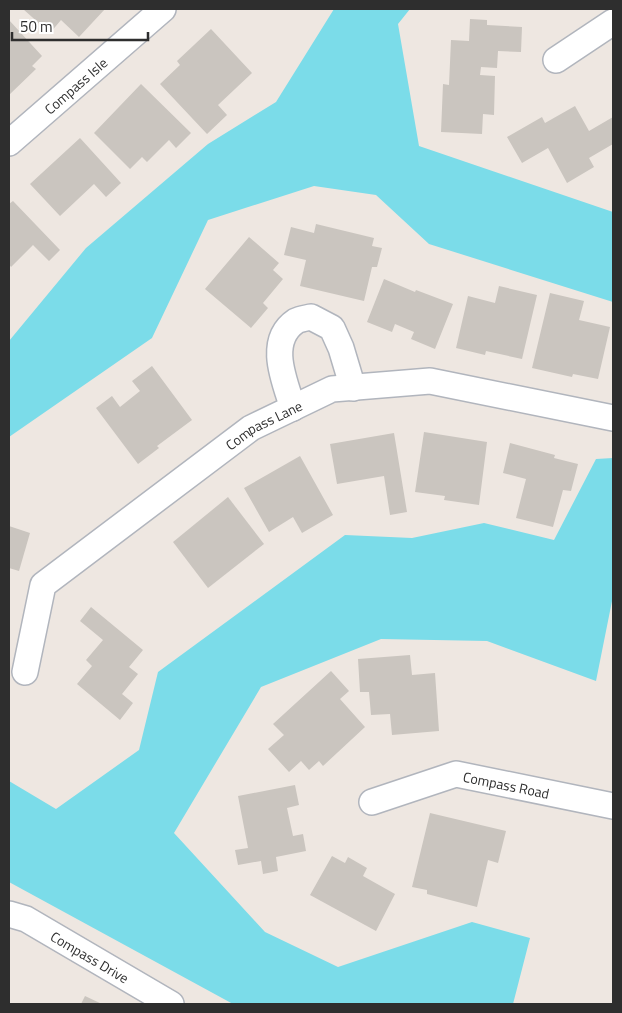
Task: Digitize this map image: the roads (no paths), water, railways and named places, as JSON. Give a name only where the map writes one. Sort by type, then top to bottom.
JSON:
[{"type":"street","name":"Compass Isle","points":[[9,143],[164,9]]},
{"type":"street","points":[[556,60],[613,22]]},
{"type":"street","points":[[293,408],[279,360],[283,336],[297,321],[312,317],[332,328],[341,348],[353,388]]},
{"type":"street","name":"Compass Lane","points":[[26,672],[43,584],[250,428],[332,389],[430,381],[613,418]]},
{"type":"street","name":"Compass Road","points":[[372,802],[456,774],[613,806]]},
{"type":"street","name":"Compass Drive","points":[[9,914],[26,919],[171,1004]]},
{"type":"water","points":[[334,9],[410,9],[398,24],[419,146],[613,212],[613,302],[429,244],[376,195],[314,186],[208,220],[152,338],[9,437],[9,341],[86,248],[208,144],[276,102]]},
{"type":"water","points":[[613,458],[613,596],[596,681],[487,641],[381,639],[261,687],[174,833],[265,932],[338,967],[472,922],[530,938],[513,1004],[233,1004],[9,882],[9,781],[56,809],[139,750],[158,672],[345,535],[412,538],[484,523],[554,540],[596,459]]}]
